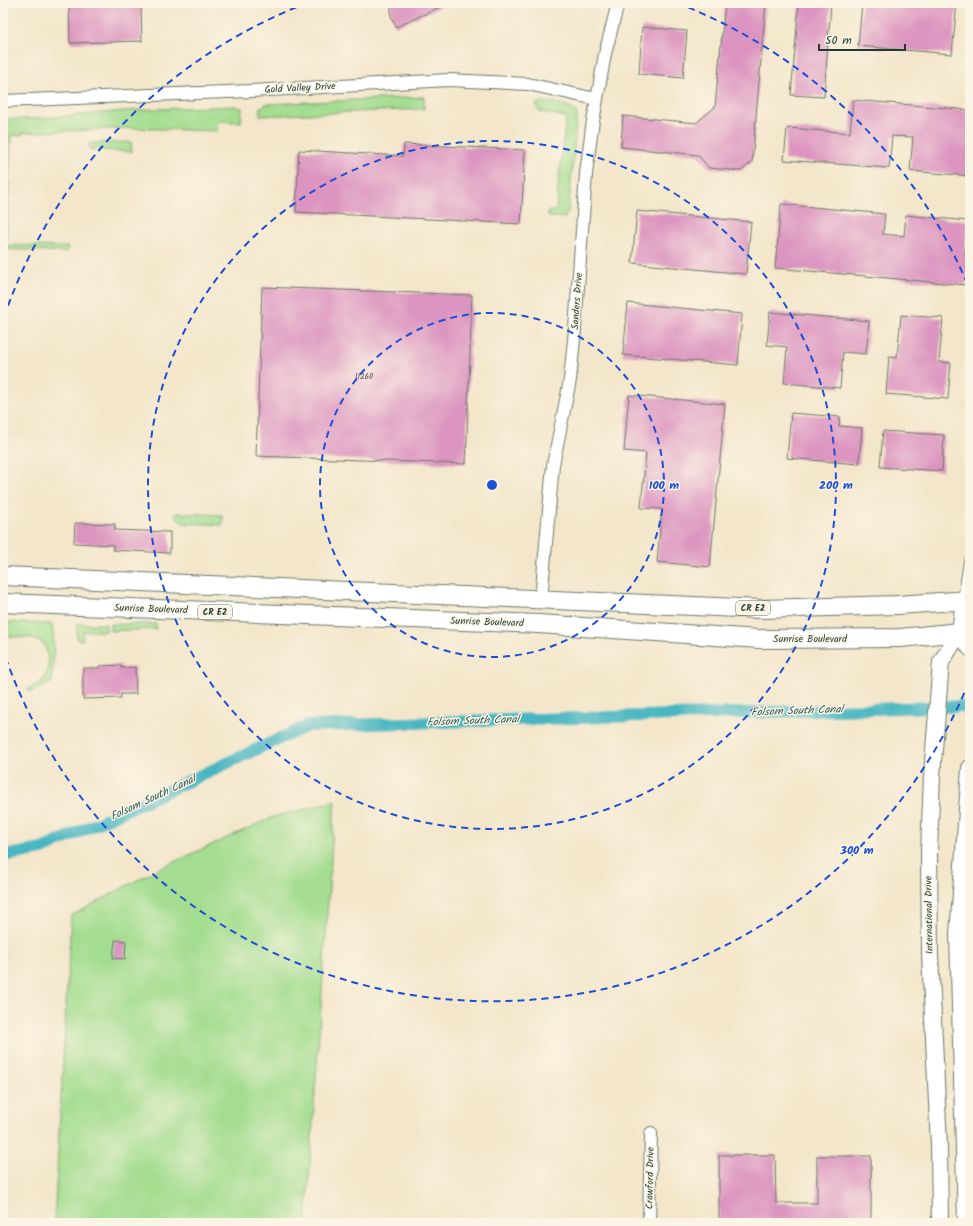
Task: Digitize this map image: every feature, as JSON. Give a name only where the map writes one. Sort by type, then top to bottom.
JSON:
[{"type":"main road","name":"CR E2","points":[[3,576],[541,600],[762,608],[897,605],[967,600]]},
{"type":"main road","points":[[475,621],[499,613],[524,613],[532,610],[541,600]]},
{"type":"main road","points":[[967,600],[965,631],[970,648]]},
{"type":"main road","name":"Sunrise Boulevard","points":[[3,604],[475,621],[759,639],[900,638],[965,631]]},
{"type":"main road","name":"International Drive","points":[[940,1223],[939,1146],[930,954],[929,852],[933,765],[941,662],[965,631]]},
{"type":"main road","points":[[966,1223],[958,934],[970,768]]},
{"type":"street","name":"Sanders Drive","points":[[541,600],[553,465],[570,374],[575,329],[586,174],[596,99],[605,54],[618,3]]},
{"type":"street","name":"Gold Valley Drive","points":[[3,102],[449,80],[528,84],[596,99]]},
{"type":"street","points":[[967,600],[970,562]]},
{"type":"street","name":"Crawford Drive","points":[[648,1223],[651,1133]]},
{"type":"green space","points":[[424,97],[424,109],[260,116],[260,107],[263,107],[265,104]]},
{"type":"green space","points":[[540,102],[567,105],[575,111],[577,115],[568,213],[565,215],[565,218],[551,217],[547,212],[556,211],[566,117],[541,112],[538,110],[536,104],[539,104]]},
{"type":"green space","points":[[236,106],[242,108],[241,122],[218,121],[217,131],[131,128],[22,133],[22,135],[11,135],[6,245],[67,247],[69,250],[67,252],[3,249],[3,119],[44,118],[143,110]]},
{"type":"green space","points":[[131,142],[132,152],[90,149],[89,143]]},
{"type":"green space","points":[[177,513],[223,515],[223,525],[183,523],[175,516]]},
{"type":"green space","points":[[3,622],[52,624],[54,645],[52,682],[31,692],[29,691],[28,689],[42,681],[47,672],[48,657],[45,647],[43,643],[32,638],[3,636]]},
{"type":"green space","points":[[77,624],[106,624],[106,631],[83,631],[83,639],[80,641],[77,639]]},
{"type":"green space","points":[[110,624],[156,624],[156,629],[110,631]]},
{"type":"green space","points":[[335,801],[306,1223],[54,1223],[71,916],[156,870],[273,817]]},
{"type":"building","points":[[69,3],[141,3],[142,41],[70,43]]},
{"type":"building","points":[[391,3],[449,3],[396,27],[391,16]]},
{"type":"building","points":[[725,3],[766,3],[752,162],[741,171],[709,168],[698,155],[621,147],[623,116],[696,123],[715,107]]},
{"type":"building","points":[[799,3],[831,3],[824,97],[791,95]]},
{"type":"building","points":[[862,3],[957,3],[952,54],[858,46]]},
{"type":"building","points":[[642,27],[687,31],[683,78],[639,74]]},
{"type":"building","points":[[853,100],[970,110],[970,176],[910,171],[913,137],[892,136],[889,168],[784,160],[787,128],[850,133]]},
{"type":"building","points":[[404,144],[525,150],[521,224],[296,212],[299,150],[403,156]]},
{"type":"building","points":[[781,204],[885,214],[883,234],[904,236],[906,215],[968,221],[965,254],[970,254],[970,279],[967,278],[966,285],[775,268]]},
{"type":"building","points":[[637,211],[751,222],[746,274],[632,263]]},
{"type":"building","points":[[262,287],[472,295],[466,464],[256,456]]},
{"type":"building","points":[[628,303],[742,314],[738,365],[623,355]]},
{"type":"building","points":[[770,312],[869,321],[866,354],[843,352],[840,388],[784,383],[787,347],[767,345]]},
{"type":"building","points":[[901,315],[943,318],[939,362],[951,363],[948,399],[886,394],[889,357],[897,358]]},
{"type":"building","points":[[629,395],[725,404],[710,567],[657,562],[662,509],[641,508],[646,453],[624,451]]},
{"type":"building","points":[[791,413],[840,417],[839,426],[862,428],[859,464],[787,458]]},
{"type":"building","points":[[883,431],[944,435],[942,471],[880,467]]},
{"type":"building","points":[[75,523],[115,524],[115,530],[170,532],[170,553],[113,550],[113,545],[74,543]]},
{"type":"building","points":[[121,665],[121,668],[135,667],[136,694],[121,694],[121,698],[83,699],[83,668],[99,668],[99,666]]},
{"type":"building","points":[[115,940],[126,941],[125,959],[113,958]]},
{"type":"building","points":[[719,1155],[775,1155],[776,1203],[817,1203],[817,1156],[871,1156],[871,1223],[719,1223]]},
{"type":"waterway","name":"Folsom South Canal","points":[[3,856],[42,849],[307,726],[970,706]]}]
